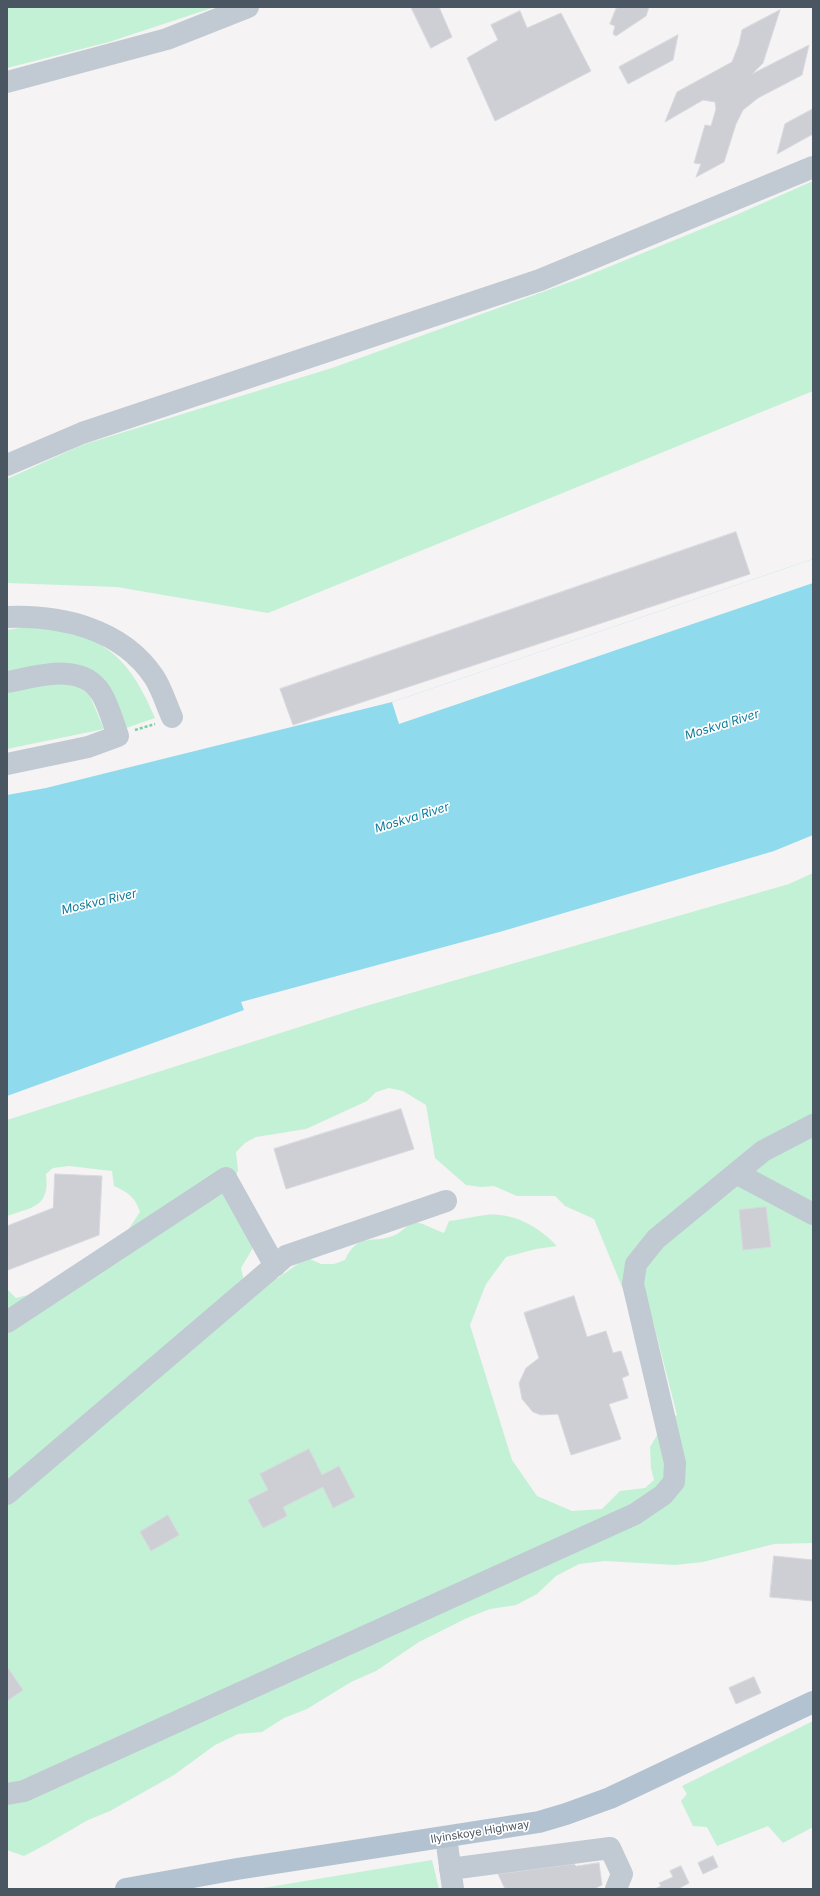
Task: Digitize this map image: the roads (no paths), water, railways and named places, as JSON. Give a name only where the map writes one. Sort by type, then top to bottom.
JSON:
[{"type":"main road","name":"Ilyinskoye Highway","points":[[126,1889],[237,1869],[539,1822],[603,1801],[813,1702]]},
{"type":"street","points":[[7,82],[167,39],[248,7]]},
{"type":"street","points":[[7,465],[82,433],[540,280],[813,167]]},
{"type":"street","points":[[7,617],[35,617],[62,621],[99,631],[119,642],[137,658],[154,678],[172,717]]},
{"type":"street","points":[[7,682],[57,673],[73,675],[86,679],[97,688],[104,697],[118,736],[88,747],[7,764]]},
{"type":"street","points":[[7,1794],[24,1791],[636,1514],[663,1495],[674,1482],[675,1463],[632,1284],[636,1264],[656,1239],[763,1151],[813,1125]]},
{"type":"street","points":[[736,1173],[813,1214]]},
{"type":"street","points":[[7,1322],[226,1178],[274,1266]]},
{"type":"street","points":[[7,1494],[286,1256],[446,1201]]},
{"type":"street","points":[[446,1837],[452,1879],[610,1848],[622,1874],[616,1889]]},
{"type":"water","name":"Moskva River","points":[[813,559],[813,835],[774,851],[503,931],[241,1002],[244,1010],[7,1096],[7,795],[46,788],[392,702]]}]
